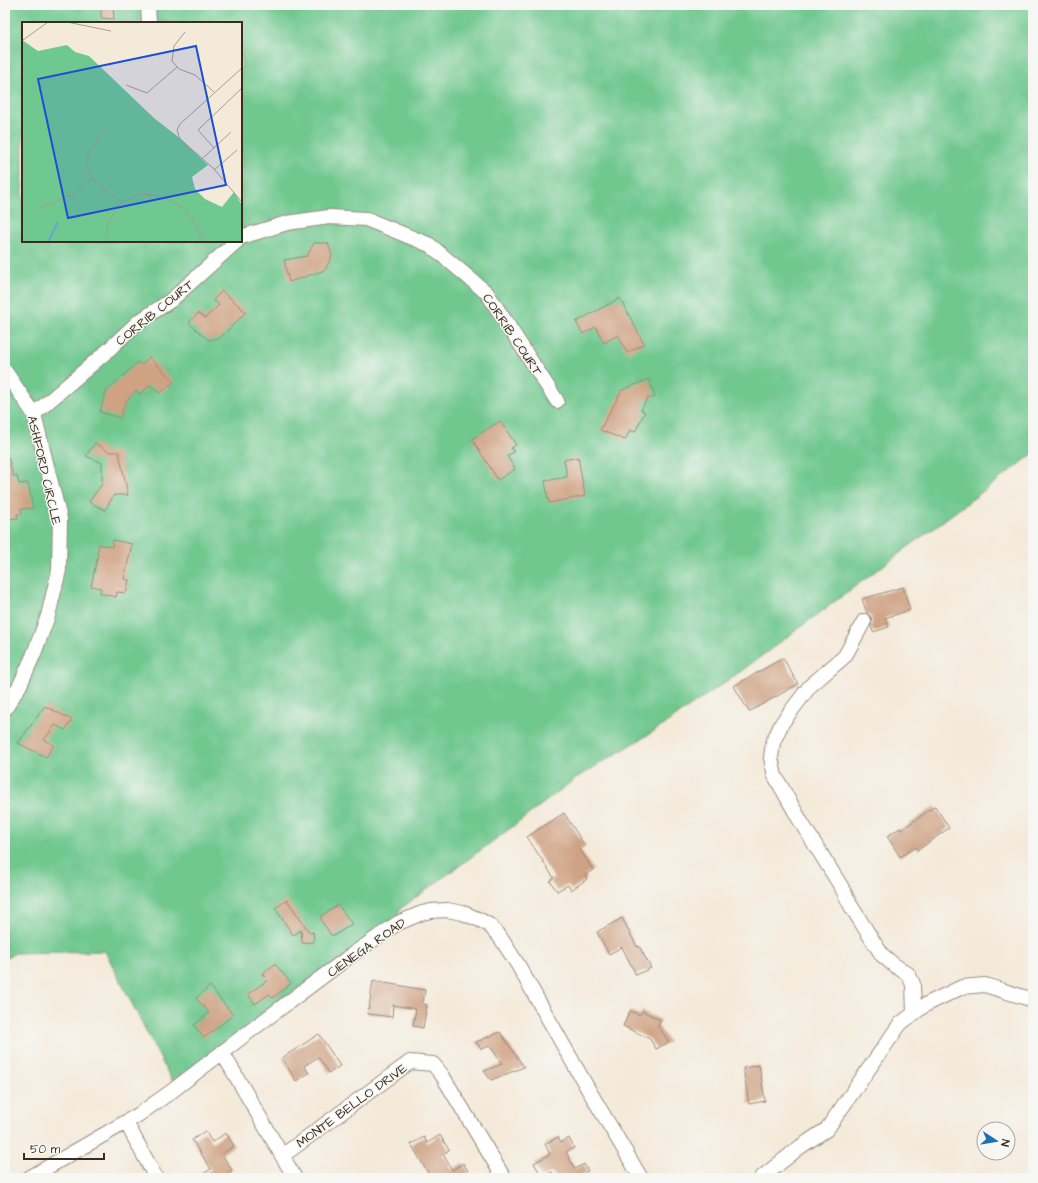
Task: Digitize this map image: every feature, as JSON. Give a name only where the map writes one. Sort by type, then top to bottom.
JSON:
[{"type":"street","points":[[148,5],[149,22]]},
{"type":"street","name":"CORRIB COURT","points":[[242,237],[287,223],[329,217],[366,219],[430,245],[487,293],[557,401]]},
{"type":"street","name":"CORRIB COURT","points":[[34,414],[105,353],[138,322],[170,301],[236,242]]},
{"type":"street","name":"ASHFORD CIRCLE","points":[[5,372],[34,414],[60,519],[59,570],[48,616],[20,685],[5,710]]},
{"type":"street","points":[[864,621],[845,656],[810,686],[782,723],[773,742],[771,758],[775,776],[873,941],[882,955],[894,966],[908,974],[913,984],[914,1013]]},
{"type":"street","name":"CIENEGA ROAD","points":[[29,1178],[126,1122],[172,1092],[222,1052],[350,956],[398,923],[409,917],[431,911],[447,910],[463,913],[488,925],[506,944],[588,1089],[641,1178]]},
{"type":"street","points":[[761,1178],[800,1147],[827,1129],[900,1024],[925,1005],[962,987],[984,985],[1033,1000]]},
{"type":"street","points":[[222,1052],[294,1178]]},
{"type":"street","name":"MONTE BELLO DRIVE","points":[[282,1156],[410,1062],[433,1064],[442,1075],[504,1178]]},
{"type":"street","points":[[126,1122],[156,1178]]},
{"type":"green space","points":[[5,5],[1033,5],[1033,454],[744,669],[656,730],[576,778],[519,822],[400,909],[393,931],[172,1081],[105,951],[15,953],[5,959]]},
{"type":"building","points":[[101,5],[113,5],[114,19],[101,18]]},
{"type":"building","points":[[314,243],[328,243],[332,256],[325,270],[289,282],[284,260],[307,256]]},
{"type":"building","points":[[222,291],[246,312],[220,338],[208,340],[189,323],[198,313],[205,318],[219,305],[213,300]]},
{"type":"building","points":[[620,298],[644,344],[627,353],[618,335],[604,343],[596,327],[583,334],[576,322]]},
{"type":"building","points":[[149,357],[174,382],[160,393],[150,385],[140,394],[136,391],[126,401],[120,418],[100,412],[106,392],[138,362],[142,365]]},
{"type":"building","points":[[649,379],[655,397],[647,399],[641,410],[645,412],[635,432],[630,430],[625,440],[600,430],[622,390]]},
{"type":"building","points":[[500,421],[516,445],[511,448],[514,452],[507,456],[515,469],[498,480],[472,439]]},
{"type":"building","points":[[95,443],[109,452],[119,452],[128,495],[114,495],[105,510],[89,502],[102,484],[102,463],[86,456]]},
{"type":"building","points":[[5,457],[8,457],[13,476],[17,476],[19,484],[28,483],[33,508],[21,509],[22,514],[17,514],[18,518],[5,519]]},
{"type":"building","points":[[578,457],[585,496],[549,503],[545,481],[567,477],[564,460]]},
{"type":"building","points":[[113,540],[132,544],[124,579],[129,580],[126,593],[117,592],[116,597],[100,593],[101,588],[91,586],[99,544],[112,547]]},
{"type":"building","points":[[903,587],[910,610],[885,618],[889,627],[873,632],[871,617],[867,613],[862,599]]},
{"type":"building","points":[[783,658],[798,684],[749,712],[734,686]]},
{"type":"building","points":[[45,706],[72,720],[65,730],[55,725],[44,740],[54,745],[46,757],[18,743]]},
{"type":"building","points":[[935,806],[949,828],[918,850],[916,847],[900,857],[887,836],[900,828],[901,830]]},
{"type":"building","points":[[564,813],[585,846],[580,849],[593,870],[585,875],[587,879],[571,890],[568,885],[557,891],[550,881],[554,878],[527,837]]},
{"type":"building","points":[[287,900],[310,933],[313,932],[314,942],[302,943],[301,930],[293,935],[275,908]]},
{"type":"building","points":[[338,905],[352,924],[335,935],[331,935],[321,920],[321,916]]},
{"type":"building","points":[[622,918],[637,947],[639,946],[651,968],[636,975],[622,947],[609,954],[597,932]]},
{"type":"building","points":[[275,964],[291,983],[273,998],[269,994],[255,1004],[248,994],[268,980],[262,974]]},
{"type":"building","points":[[373,981],[425,990],[423,1004],[427,1005],[423,1028],[413,1026],[416,1009],[393,1005],[392,1017],[368,1014]]},
{"type":"building","points":[[210,986],[233,1015],[204,1038],[194,1025],[209,1013],[196,998]]},
{"type":"building","points":[[630,1011],[640,1015],[642,1011],[661,1020],[658,1026],[669,1042],[656,1049],[650,1039],[623,1026]]},
{"type":"building","points":[[500,1032],[524,1067],[491,1080],[484,1071],[502,1064],[490,1046],[481,1049],[476,1042]]},
{"type":"building","points":[[319,1034],[340,1066],[329,1073],[318,1057],[304,1066],[309,1073],[296,1081],[282,1058]]},
{"type":"building","points":[[759,1065],[765,1101],[749,1104],[743,1068]]},
{"type":"building","points":[[205,1131],[212,1142],[226,1133],[234,1146],[222,1154],[232,1170],[221,1178],[197,1178],[211,1169],[192,1140]]},
{"type":"building","points":[[440,1135],[449,1150],[443,1154],[452,1170],[463,1163],[470,1174],[464,1178],[431,1178],[411,1144],[424,1137],[427,1143]]},
{"type":"building","points":[[558,1137],[561,1142],[569,1138],[574,1148],[566,1152],[575,1169],[584,1164],[588,1171],[580,1176],[581,1178],[556,1178],[552,1172],[542,1177],[534,1163],[550,1154],[545,1144]]}]
